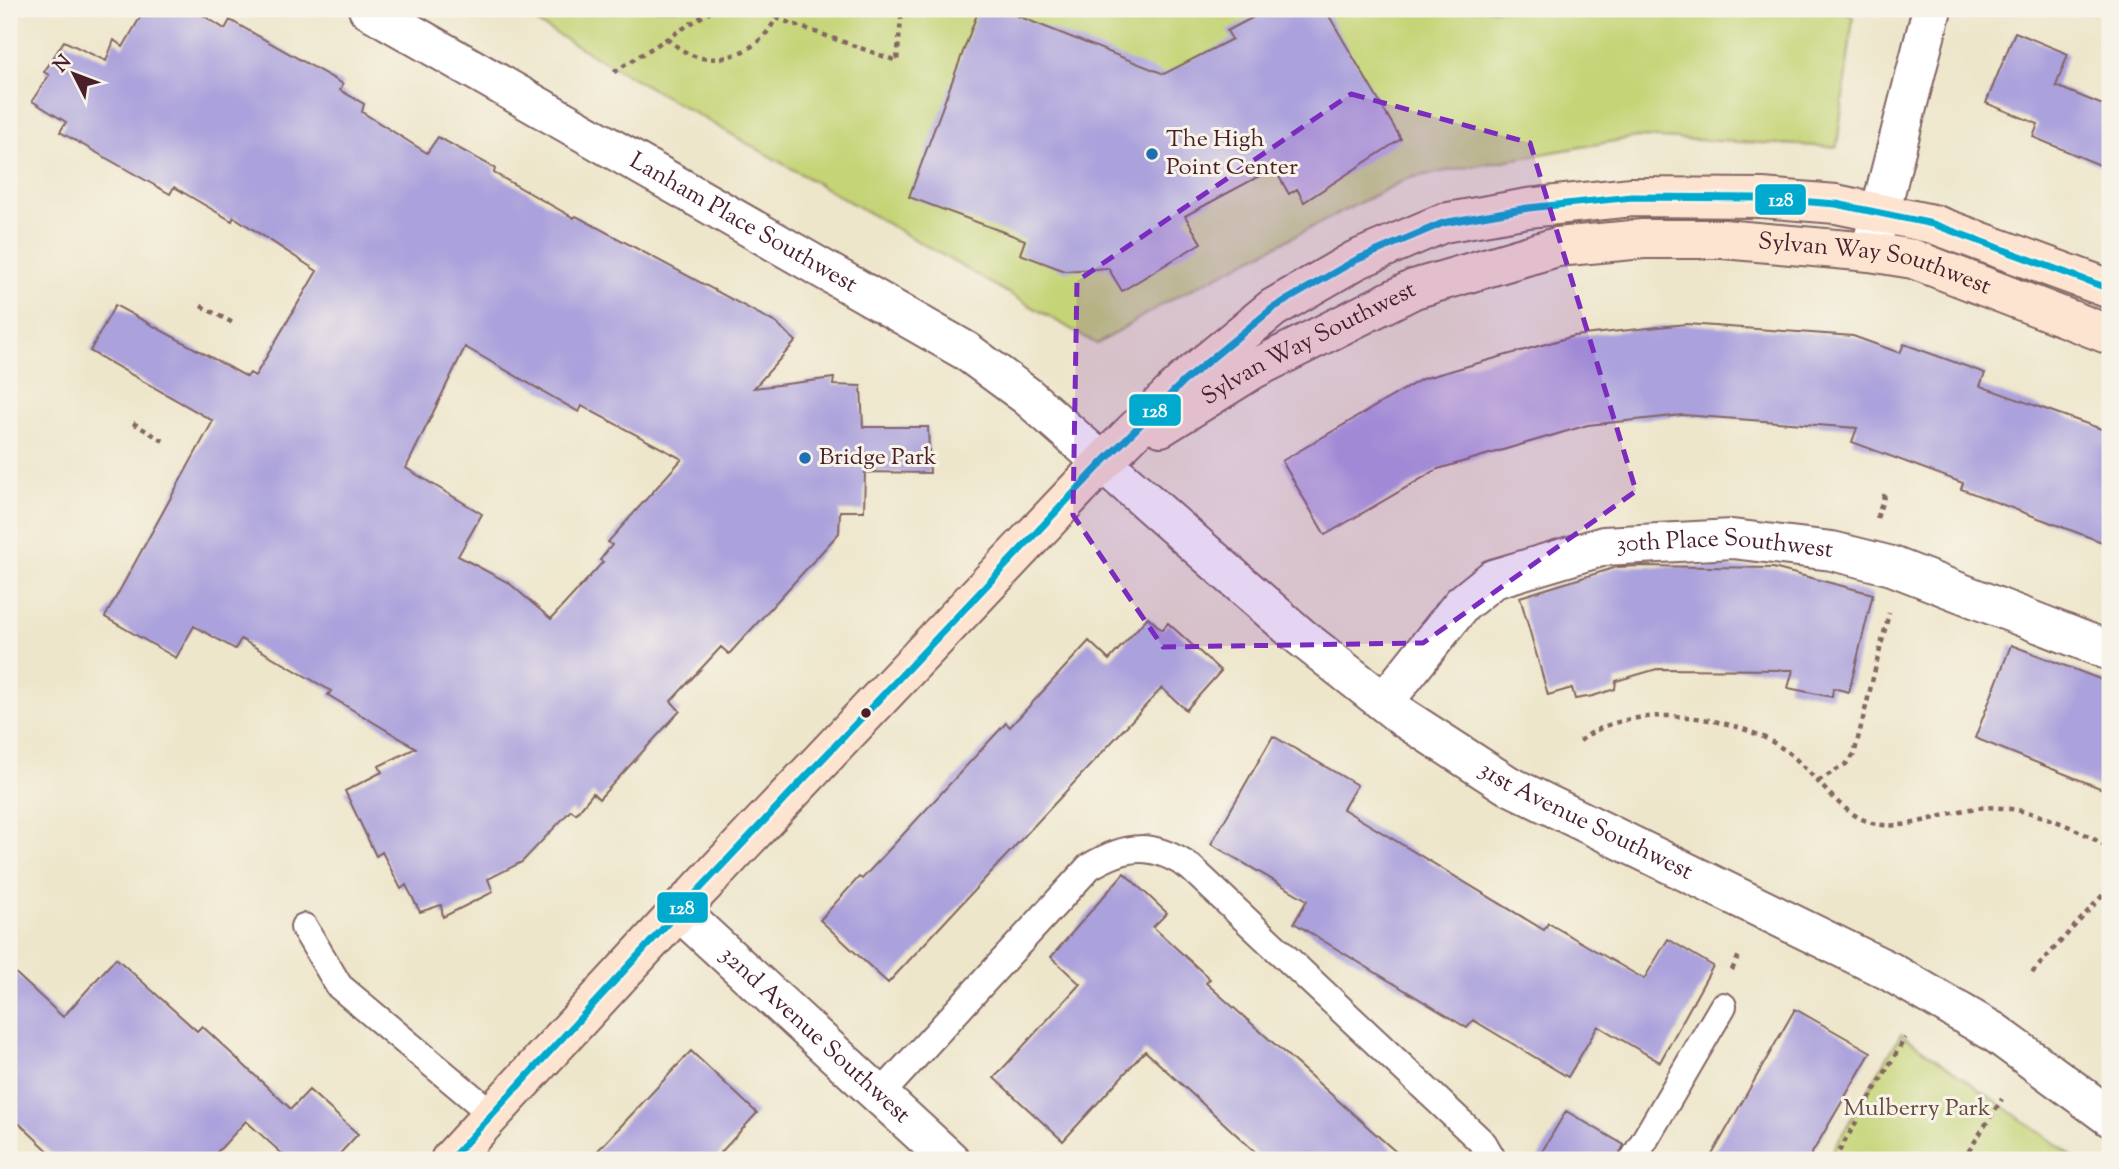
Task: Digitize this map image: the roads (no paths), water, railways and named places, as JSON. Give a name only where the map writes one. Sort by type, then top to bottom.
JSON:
[{"type":"street","name":"Lanham Place Southwest","points":[[368,9],[966,351],[1027,396],[1102,463]]},
{"type":"street","points":[[1870,252],[1932,9]]},
{"type":"street","name":"Sylvan Way Southwest","points":[[1102,463],[1183,382],[1273,307],[1356,260],[1443,223],[1528,208],[1632,197],[1762,198],[1879,211],[1941,227],[2110,289]]},
{"type":"street","name":"Sylvan Way Southwest","points":[[1102,463],[1254,369],[1414,289],[1544,251],[1657,239],[1723,239],[1870,252],[1913,260],[2110,335]]},
{"type":"street","name":"31st Avenue Southwest","points":[[1102,463],[1301,637],[1384,702],[1506,784],[1889,971],[1994,1032],[2110,1117]]},
{"type":"street","points":[[450,1160],[679,911],[1102,463]]},
{"type":"street","name":"30th Place Southwest","points":[[1384,702],[1462,604],[1493,579],[1604,546],[1732,539],[1832,551],[1892,566],[2110,651]]},
{"type":"street","name":"32nd Avenue Southwest","points":[[679,911],[950,1160]]},
{"type":"lane","points":[[880,1095],[1088,867],[1107,856],[1129,849],[1150,849],[1172,855],[1191,867],[1483,1144],[1493,1160]]},
{"type":"lane","points":[[304,927],[339,986],[492,1114]]},
{"type":"lane","points":[[1633,1160],[1723,1006]]},
{"type":"place","name":"The High Point Center","points":[[1152,154]]},
{"type":"place","name":"Bridge Park","points":[[805,458]]},
{"type":"park label","name":"Mulberry Park","points":[[1917,1109]]}]
